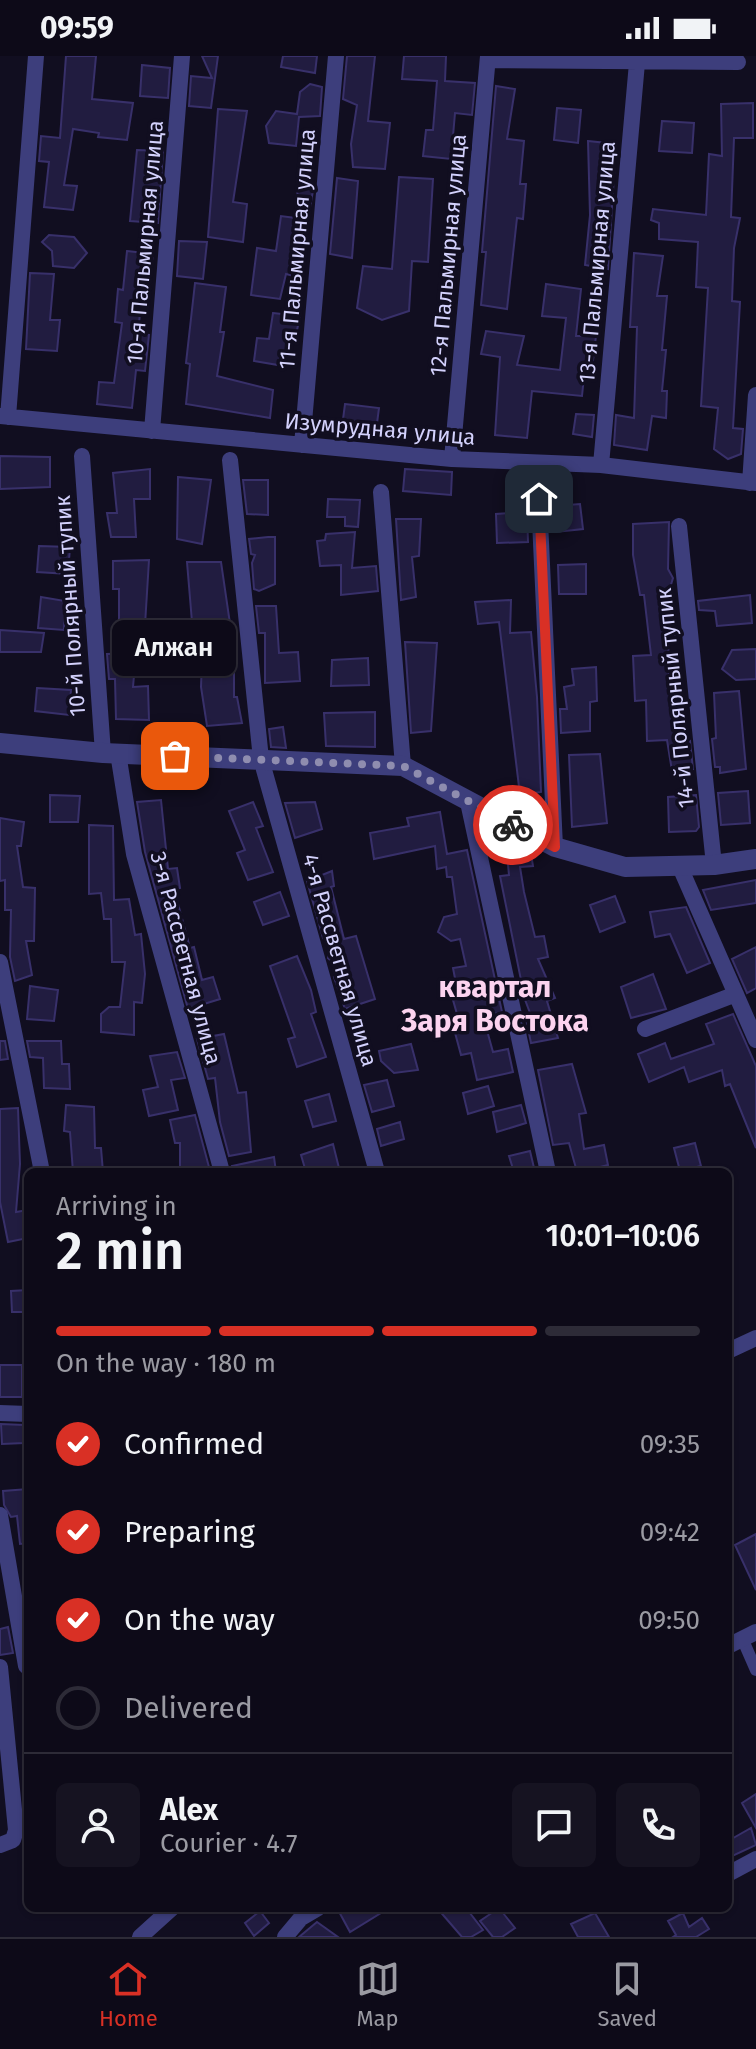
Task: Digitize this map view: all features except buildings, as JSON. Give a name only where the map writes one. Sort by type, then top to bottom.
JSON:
[{"type":"street","points":[[4,417],[36,56]]},
{"type":"street","name":"10-я Пальмирная улица","points":[[152,431],[182,56]]},
{"type":"street","name":"11-я Пальмирная улица","points":[[302,445],[336,56]]},
{"type":"street","points":[[488,58],[637,63],[738,62]]},
{"type":"street","name":"12-я Пальмирная улица","points":[[452,459],[488,58]]},
{"type":"street","name":"13-я Пальмирная улица","points":[[601,465],[637,63]]},
{"type":"street","points":[[753,483],[756,395]]},
{"type":"street","name":"Изумрудная улица","points":[[4,417],[452,459],[601,465],[753,483]]},
{"type":"street","name":"10-й Полярный тупик","points":[[82,456],[110,753]]},
{"type":"street","name":"4-я Рассветная улица","points":[[230,460],[261,759],[376,1168]]},
{"type":"street","points":[[381,492],[403,766]]},
{"type":"street","points":[[539,499],[555,847]]},
{"type":"street","name":"14-й Полярный тупик","points":[[679,526],[714,865]]},
{"type":"street","points":[[0,743],[110,753],[403,766],[555,847],[625,867],[714,865],[756,859]]},
{"type":"street","name":"3-я Рассветная улица","points":[[110,753],[134,854],[221,1168]]},
{"type":"street","points":[[468,802],[547,1168]]},
{"type":"street","points":[[680,867],[756,1040]]},
{"type":"street","points":[[0,962],[41,1168]]},
{"type":"street","points":[[645,1029],[737,998],[756,995]]},
{"type":"street","points":[[732,1349],[756,1338]]},
{"type":"street","points":[[0,1413],[24,1414]]},
{"type":"street","points":[[0,1515],[24,1649]]},
{"type":"street","points":[[742,1639],[756,1670]]},
{"type":"street","points":[[0,1845],[13,1840],[16,1830],[0,1667],[24,1666]]},
{"type":"street","points":[[732,1872],[756,1859]]},
{"type":"street","points":[[140,1937],[168,1912]]},
{"type":"street","points":[[285,1937],[301,1918],[311,1912]]},
{"type":"way so far","points":[[175,756],[403,766],[513,825]]},
{"type":"place","name":"Алжан","points":[[175,756]]},
{"type":"district","name":"квартал Заря Востока","points":[[495,1004]]},
{"type":"route","points":[[513,825],[555,847],[539,499]]}]
